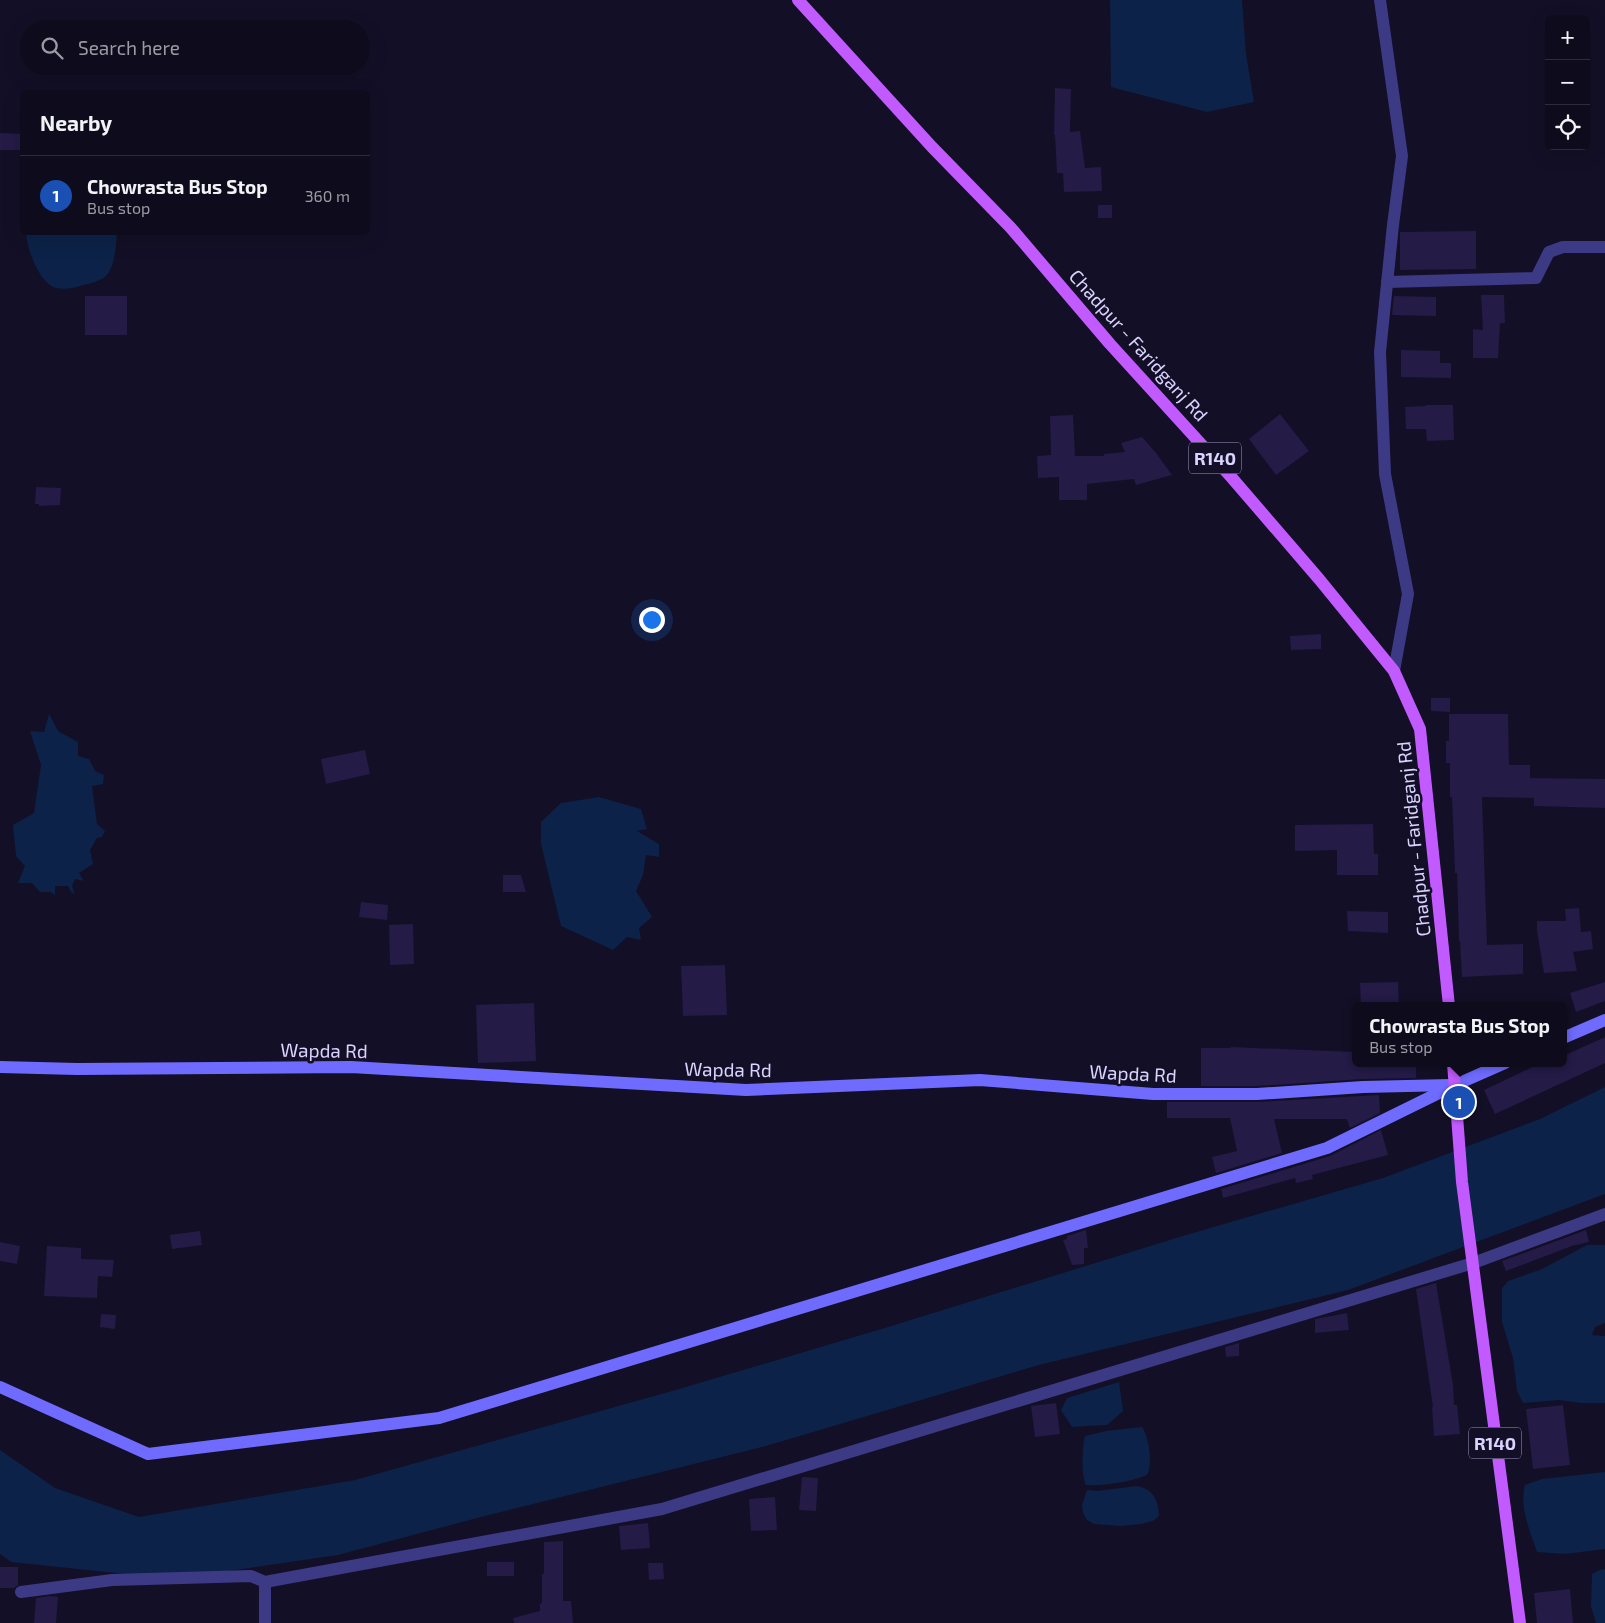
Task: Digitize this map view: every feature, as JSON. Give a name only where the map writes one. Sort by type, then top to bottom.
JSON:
[{"type":"main road","name":"Chadpur - Faridganj Rd","points":[[798,0],[932,147],[1011,228],[1110,344],[1232,478],[1320,579],[1394,671],[1420,730],[1449,1002]]},
{"type":"main road","points":[[1567,1036],[1605,1020]]},
{"type":"main road","name":"Wapda Rd","points":[[0,1067],[77,1069],[351,1067],[746,1090],[980,1080],[1153,1094],[1257,1094],[1362,1087],[1455,1085]]},
{"type":"main road","name":"R140","points":[[1453,1067],[1462,1182],[1520,1623]]},
{"type":"main road","points":[[0,1387],[148,1454],[439,1418],[1327,1148],[1495,1067]]},
{"type":"street","points":[[1380,0],[1402,156],[1380,352],[1385,474],[1408,594],[1394,671]]},
{"type":"street","points":[[1387,282],[1536,278],[1549,252],[1563,247],[1605,247]]},
{"type":"street","points":[[21,1592],[112,1580],[251,1576],[265,1582],[662,1509],[1474,1263],[1605,1214]]},
{"type":"street","points":[[265,1582],[265,1623]]},
{"type":"water","points":[[1110,0],[1242,0],[1246,54],[1254,102],[1207,112],[1111,87]]},
{"type":"water","points":[[26,235],[117,235],[111,268],[105,277],[70,288],[56,288],[44,280],[35,265]]},
{"type":"water","points":[[49,714],[58,731],[78,742],[78,756],[89,759],[95,771],[104,775],[103,784],[92,786],[97,824],[105,831],[102,837],[97,838],[90,850],[93,864],[79,873],[84,881],[75,879],[72,886],[75,894],[71,892],[68,886],[55,886],[55,895],[50,892],[40,892],[32,883],[18,883],[25,866],[16,856],[13,825],[34,813],[41,765],[30,731],[44,732]]},
{"type":"water","points":[[599,797],[641,809],[647,829],[637,831],[659,844],[659,857],[646,855],[643,875],[636,891],[652,917],[639,928],[641,940],[627,937],[613,950],[561,926],[541,844],[541,822],[561,803]]},
{"type":"water","points":[[1605,1087],[1605,1194],[1348,1290],[1039,1365],[766,1446],[481,1517],[338,1555],[173,1579],[11,1562],[0,1554],[0,1450],[55,1488],[139,1517],[355,1480],[679,1389],[1186,1235],[1383,1178],[1540,1119]]},
{"type":"water","points":[[1587,1245],[1605,1245],[1605,1323],[1595,1327],[1592,1335],[1605,1336],[1605,1403],[1581,1403],[1559,1400],[1523,1403],[1517,1391],[1513,1358],[1502,1322],[1502,1288],[1508,1281],[1542,1269]]},
{"type":"water","points":[[1119,1382],[1123,1411],[1107,1425],[1072,1427],[1061,1410],[1067,1398]]},
{"type":"water","points":[[1142,1427],[1147,1437],[1149,1450],[1150,1464],[1147,1475],[1117,1483],[1086,1485],[1082,1461],[1085,1436],[1106,1431]]},
{"type":"water","points":[[1605,1472],[1605,1549],[1565,1554],[1537,1552],[1524,1510],[1525,1485],[1542,1479]]},
{"type":"water","points":[[1136,1486],[1147,1489],[1156,1500],[1159,1516],[1153,1521],[1121,1526],[1094,1524],[1087,1520],[1083,1513],[1082,1505],[1087,1490],[1098,1491]]},
{"type":"water","points":[[1605,1569],[1605,1623],[1596,1623],[1591,1607],[1592,1574]]},
{"type":"building","points":[[1055,88],[1071,89],[1070,132],[1080,131],[1085,168],[1101,167],[1102,191],[1064,192],[1063,173],[1057,173],[1054,135]]},
{"type":"building","points":[[0,133],[20,134],[20,150],[0,150]]},
{"type":"building","points":[[1098,205],[1112,205],[1112,218],[1098,218]]},
{"type":"building","points":[[1476,231],[1476,269],[1400,270],[1400,232]]},
{"type":"building","points":[[1481,295],[1504,295],[1505,323],[1500,323],[1498,358],[1473,358],[1473,329],[1483,330]]},
{"type":"building","points":[[85,296],[127,296],[127,335],[85,335]]},
{"type":"building","points":[[1394,296],[1436,297],[1436,316],[1392,315]]},
{"type":"building","points":[[1401,350],[1440,351],[1440,363],[1451,363],[1451,378],[1401,377]]},
{"type":"building","points":[[1453,405],[1454,440],[1427,441],[1426,429],[1406,429],[1405,407]]},
{"type":"building","points":[[1280,414],[1309,451],[1276,475],[1249,439]]},
{"type":"building","points":[[1073,415],[1075,456],[1104,456],[1104,454],[1125,452],[1121,443],[1142,437],[1172,475],[1136,485],[1134,479],[1087,484],[1087,500],[1059,500],[1059,477],[1038,478],[1037,456],[1051,455],[1050,416]]},
{"type":"building","points":[[36,487],[61,488],[60,505],[39,506],[39,504],[35,504]]},
{"type":"building","points":[[1321,634],[1321,649],[1291,650],[1290,636]]},
{"type":"building","points":[[1431,698],[1450,698],[1450,712],[1431,711]]},
{"type":"building","points":[[1449,714],[1508,714],[1509,765],[1530,765],[1530,778],[1605,779],[1605,808],[1534,806],[1534,798],[1482,797],[1487,945],[1523,944],[1523,974],[1462,977],[1452,797],[1450,797],[1450,763],[1446,763],[1446,741],[1449,741]]},
{"type":"building","points":[[365,750],[370,774],[326,784],[321,759]]},
{"type":"building","points":[[1373,824],[1374,854],[1378,854],[1378,875],[1337,875],[1337,850],[1295,851],[1295,825]]},
{"type":"building","points":[[503,875],[521,875],[526,892],[503,892]]},
{"type":"building","points":[[361,902],[388,905],[387,920],[359,917]]},
{"type":"building","points":[[1579,908],[1581,932],[1591,931],[1593,949],[1573,952],[1577,971],[1544,973],[1537,921],[1566,921],[1565,909]]},
{"type":"building","points":[[1347,911],[1388,912],[1388,933],[1348,931]]},
{"type":"building","points":[[413,924],[414,964],[390,965],[389,925]]},
{"type":"building","points":[[725,965],[727,1015],[683,1016],[681,966]]},
{"type":"building","points":[[1398,982],[1399,1002],[1361,1002],[1360,983]]},
{"type":"building","points":[[1605,982],[1605,1001],[1576,1012],[1570,993]]},
{"type":"building","points":[[534,1003],[536,1061],[478,1063],[476,1005]]},
{"type":"building","points":[[1605,1037],[1605,1063],[1495,1114],[1484,1090],[1533,1067],[1567,1067],[1567,1054]]},
{"type":"building","points":[[1201,1048],[1352,1052],[1352,1067],[1416,1067],[1416,1078],[1362,1079],[1257,1086],[1201,1086]]},
{"type":"building","points":[[1379,1095],[1380,1113],[1350,1128],[1347,1119],[1274,1119],[1282,1153],[1216,1173],[1212,1157],[1237,1151],[1230,1118],[1167,1118],[1167,1102],[1258,1102]]},
{"type":"building","points":[[1381,1130],[1388,1155],[1312,1175],[1313,1179],[1296,1183],[1295,1178],[1223,1198],[1221,1189],[1330,1156]]},
{"type":"building","points":[[1086,1230],[1088,1248],[1084,1248],[1084,1264],[1072,1265],[1063,1240],[1067,1239],[1067,1236]]},
{"type":"building","points":[[1586,1230],[1589,1242],[1572,1246],[1506,1271],[1502,1261]]},
{"type":"building","points":[[200,1231],[202,1245],[172,1249],[170,1235]]},
{"type":"building","points":[[0,1242],[20,1246],[17,1264],[0,1261]]},
{"type":"building","points":[[47,1246],[81,1248],[81,1259],[114,1260],[112,1277],[98,1276],[97,1298],[44,1296]]},
{"type":"building","points":[[1436,1283],[1453,1385],[1454,1405],[1457,1405],[1460,1434],[1434,1436],[1433,1407],[1416,1289]]},
{"type":"building","points":[[1347,1313],[1349,1330],[1315,1333],[1315,1319]]},
{"type":"building","points":[[101,1314],[116,1315],[115,1329],[100,1327]]},
{"type":"building","points":[[1239,1343],[1239,1356],[1226,1357],[1225,1347]]},
{"type":"building","points":[[1056,1403],[1060,1434],[1035,1437],[1031,1406]]},
{"type":"building","points":[[1563,1405],[1570,1465],[1533,1469],[1526,1409]]},
{"type":"building","points":[[802,1477],[818,1478],[816,1511],[799,1510]]},
{"type":"building","points":[[775,1497],[777,1530],[751,1531],[749,1499]]},
{"type":"building","points":[[648,1523],[650,1548],[621,1550],[619,1526]]},
{"type":"building","points":[[563,1541],[563,1601],[571,1601],[573,1623],[514,1623],[513,1618],[540,1611],[540,1604],[542,1603],[542,1574],[544,1574],[544,1542]]},
{"type":"building","points":[[487,1562],[514,1562],[514,1576],[487,1576]]},
{"type":"building","points":[[648,1563],[663,1563],[664,1579],[649,1580]]},
{"type":"building","points":[[0,1567],[18,1567],[18,1585],[14,1588],[0,1588]]},
{"type":"building","points":[[1570,1589],[1573,1623],[1537,1623],[1534,1593]]},
{"type":"building","points":[[58,1597],[56,1623],[34,1623],[36,1598]]},
{"type":"place","name":"Chowrasta Bus Stop","points":[[1459,1102]]}]
